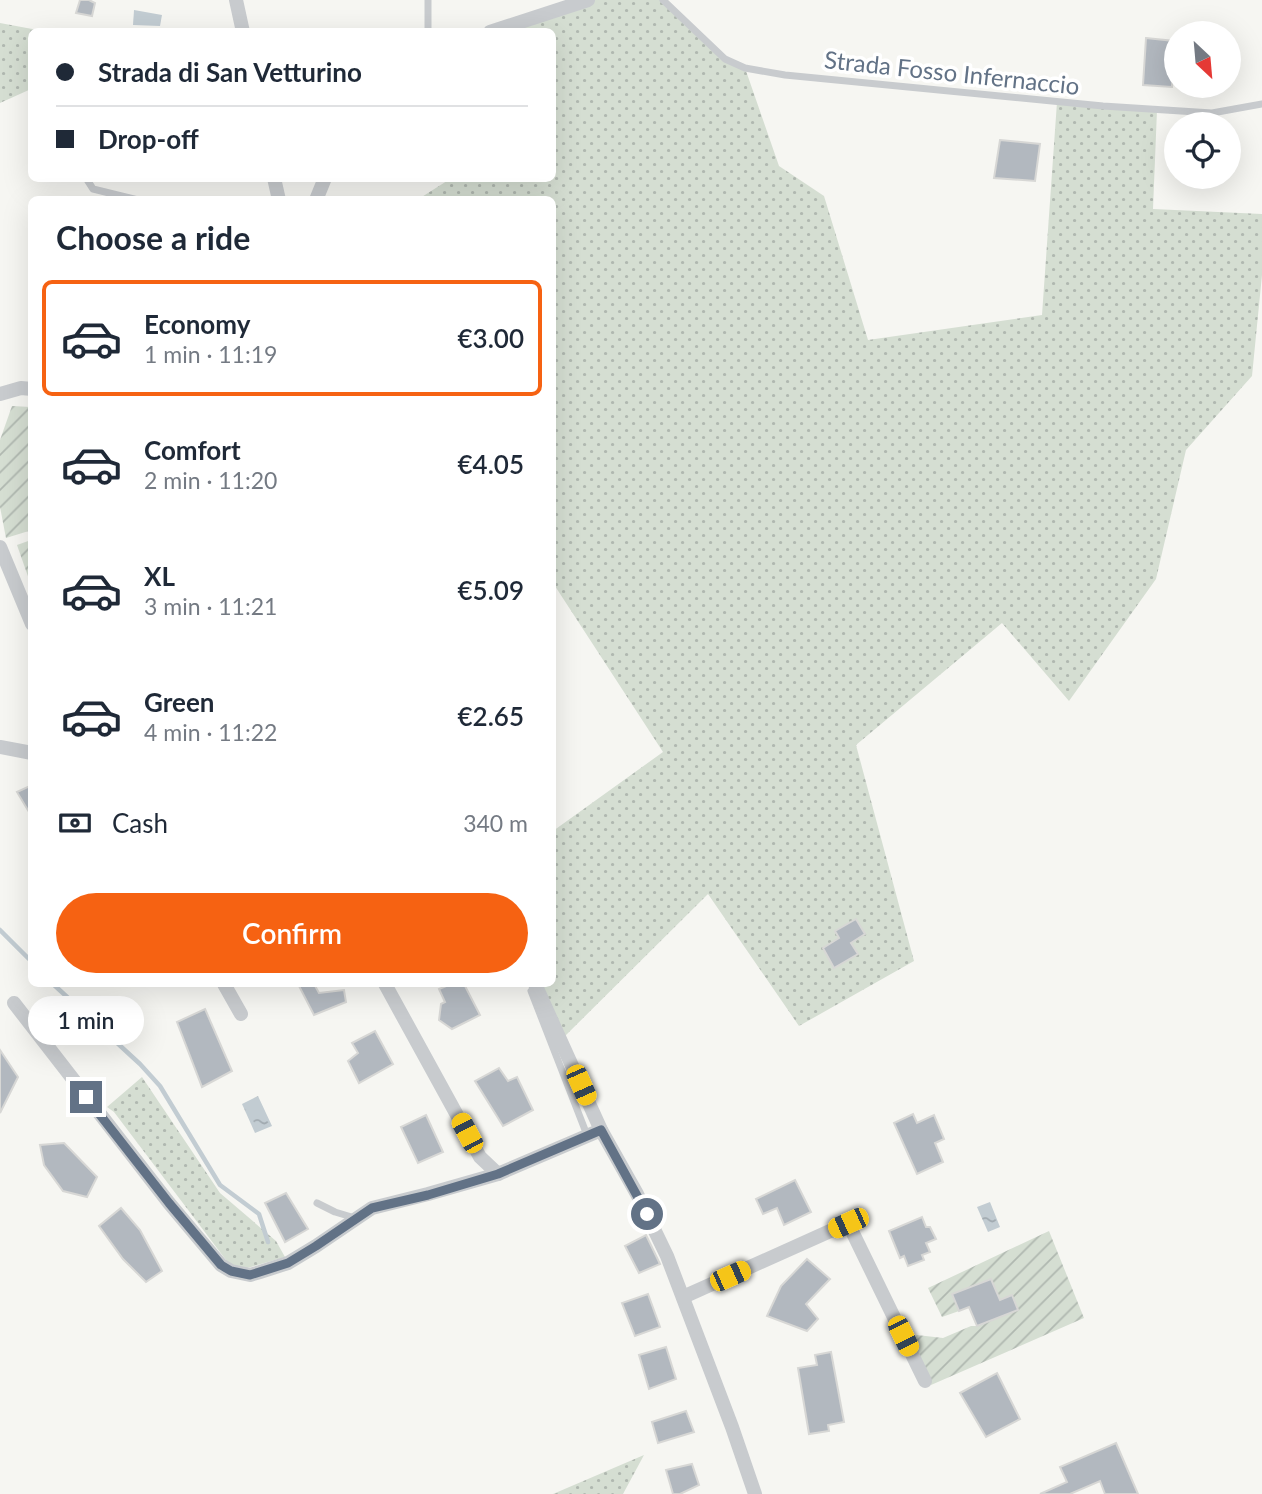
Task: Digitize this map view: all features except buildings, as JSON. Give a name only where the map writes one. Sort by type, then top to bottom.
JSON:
[{"type":"street","points":[[236,0],[242,28]]},
{"type":"street","points":[[502,28],[588,0]]},
{"type":"street","points":[[0,394],[28,389]]},
{"type":"street","points":[[0,547],[28,614]]},
{"type":"street","points":[[0,747],[28,752]]},
{"type":"street","points":[[226,987],[241,1014]]},
{"type":"street","points":[[387,987],[480,1157],[498,1174]]},
{"type":"street","points":[[536,987],[601,1130],[637,1194],[667,1256],[755,1494]]},
{"type":"street","points":[[14,1003],[169,1203],[221,1265],[231,1271],[250,1275],[288,1263],[372,1208],[498,1174],[601,1130]]},
{"type":"street","points":[[683,1297],[848,1223],[925,1381]]},
{"type":"lane","points":[[428,0],[428,28]]},
{"type":"lane","name":"Strada Fosso Infernaccio","points":[[663,0],[725,59],[745,68],[785,75],[1103,106],[1212,113],[1262,104]]},
{"type":"lane","points":[[89,182],[93,189],[122,196]]},
{"type":"lane","points":[[529,987],[587,1135]]},
{"type":"lane","points":[[317,1203],[356,1219]]},
{"type":"shaded area","points":[[588,0],[663,0],[725,59],[745,68],[779,166],[824,196],[868,340],[1042,315],[1057,102],[1157,110],[1153,209],[1262,214],[1262,275],[1252,376],[1186,450],[1156,579],[1069,701],[1002,623],[856,745],[914,961],[799,1026],[708,894],[561,1040],[536,987],[556,987],[556,829],[663,752],[556,588],[556,196],[423,196],[445,182],[556,182],[556,28],[506,28]]},
{"type":"shaded area","points":[[0,23],[28,28],[28,90],[0,103]]},
{"type":"shaded area","points":[[12,406],[28,407],[28,531],[6,538],[0,507],[0,440]]},
{"type":"shaded area","points":[[28,541],[28,576],[17,545]]},
{"type":"shaded area","points":[[142,1077],[220,1193],[276,1241],[285,1257],[244,1269],[229,1264],[114,1112],[107,1107]]},
{"type":"shaded area","points":[[1049,1231],[1084,1318],[931,1385],[910,1341],[917,1335],[943,1338],[1018,1310],[1012,1295],[1000,1300],[991,1279],[952,1294],[959,1311],[942,1317],[928,1288]]},
{"type":"shaded area","points":[[644,1455],[623,1494],[553,1494]]},
{"type":"water","points":[[134,10],[162,15],[160,26],[133,25]]},
{"type":"water","points":[[258,1096],[272,1126],[255,1133],[242,1104]]},
{"type":"water","points":[[990,1202],[1000,1227],[988,1232],[977,1207]]},
{"type":"waterway","points":[[0,930],[28,958]]},
{"type":"waterway","points":[[56,987],[140,1064],[160,1086],[220,1185],[259,1214],[268,1242]]},
{"type":"route","points":[[86,1097],[221,1265],[231,1271],[250,1275],[288,1263],[372,1208],[498,1174],[601,1130],[647,1214]]}]
